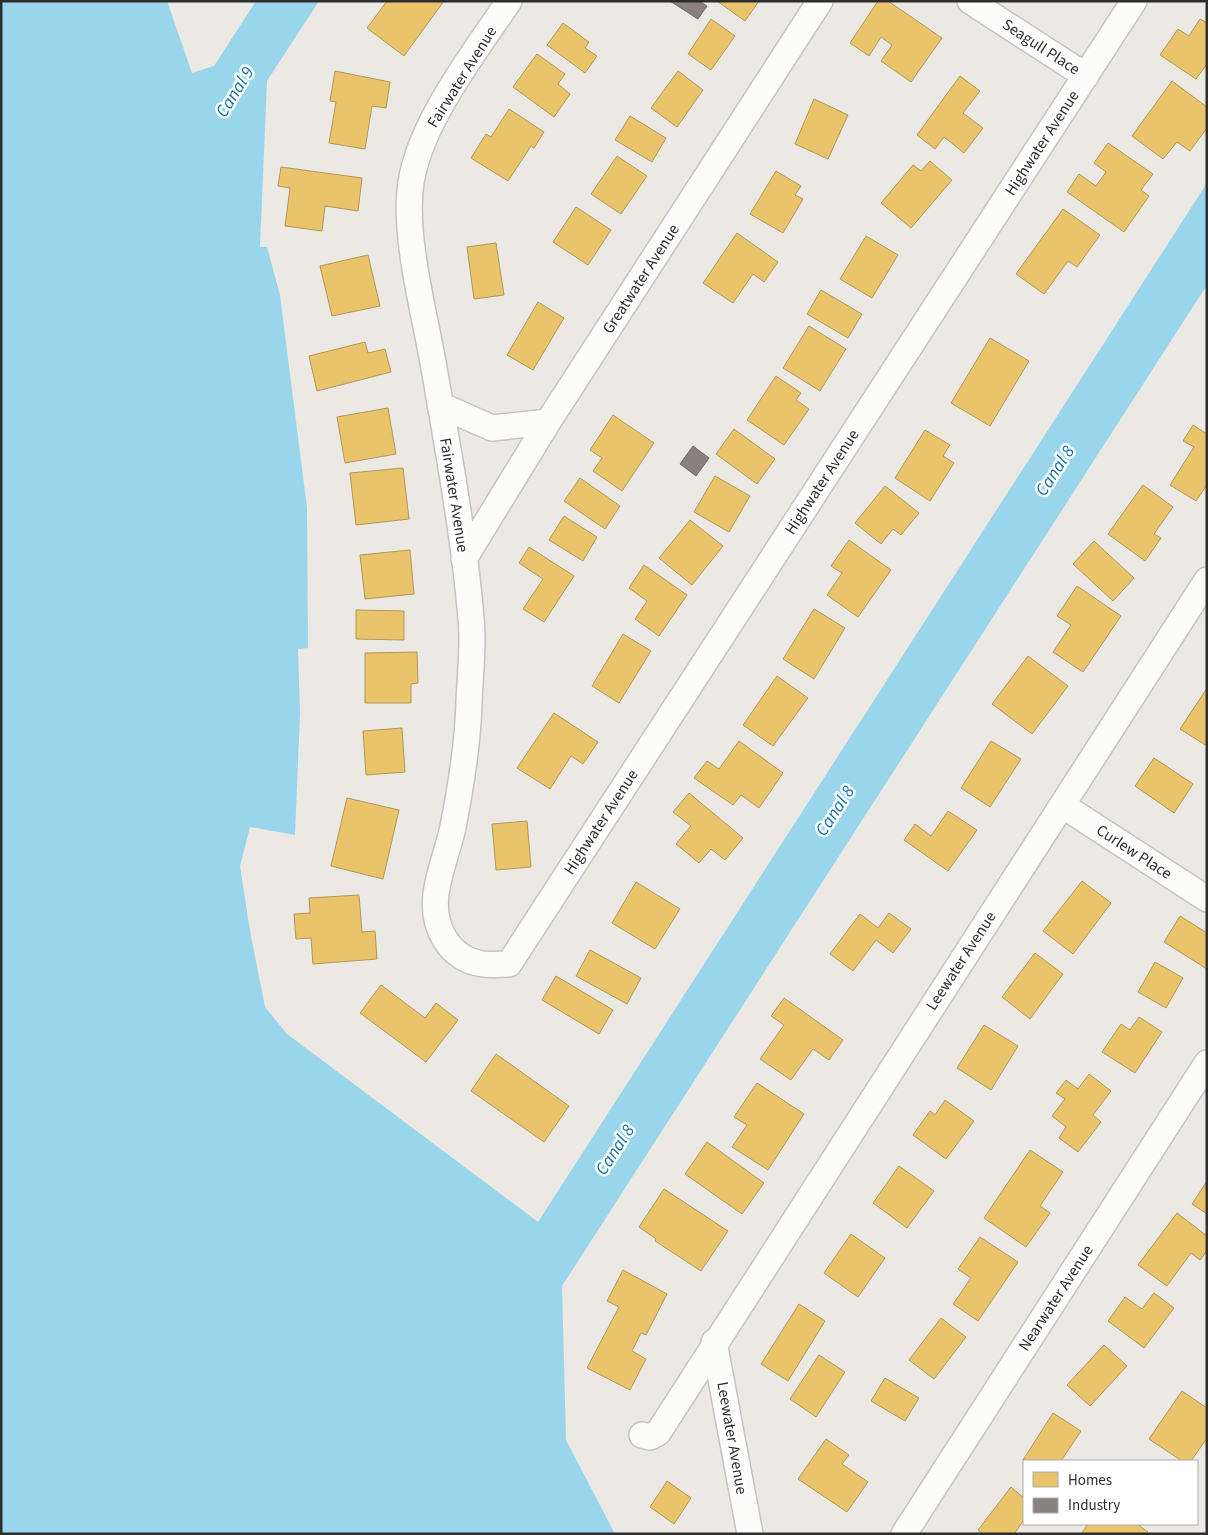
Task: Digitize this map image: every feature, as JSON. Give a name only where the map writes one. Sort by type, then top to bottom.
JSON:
[{"type":"street","name":"Fairwater Avenue","points":[[509,1],[437,112],[417,155],[410,190],[410,228],[440,405],[472,620],[469,719],[462,775],[452,831],[436,892],[435,912],[439,930],[448,945],[460,956],[482,964],[509,964]]},
{"type":"street","name":"Greatwater Avenue","points":[[464,559],[548,422],[820,1]]},
{"type":"street","name":"Seagull Place","points":[[970,1],[1086,76]]},
{"type":"street","name":"Highwater Avenue","points":[[509,964],[1134,1]]},
{"type":"street","points":[[440,405],[492,428],[548,422]]},
{"type":"street","name":"Leewater Avenue","points":[[642,1435],[650,1437],[658,1433],[714,1342],[1207,580]]},
{"type":"street","name":"Curlew Place","points":[[1062,805],[1207,899]]},
{"type":"street","name":"Nearwater Avenue","points":[[904,1534],[1207,1063]]},
{"type":"street","name":"Leewater Avenue","points":[[714,1342],[750,1534]]},
{"type":"water","points":[[1,1],[167,1],[192,73],[214,66],[256,1],[319,1],[267,81],[260,247],[267,247],[280,295],[307,508],[308,648],[298,649],[300,713],[295,835],[250,827],[240,866],[250,931],[265,1007],[287,1034],[538,1222],[1207,183],[1207,285],[562,1286],[566,1440],[615,1534],[1,1534]]},
{"type":"building: Homes","points":[[387,1],[444,1],[404,56],[367,28]]},
{"type":"building: Homes","points":[[717,1],[759,1],[745,21]]},
{"type":"building: Homes","points":[[878,1],[888,1],[942,38],[911,82],[881,61],[892,45],[881,37],[869,56],[850,43]]},
{"type":"building: Homes","points":[[711,19],[735,36],[711,70],[688,54]]},
{"type":"building: Homes","points":[[1200,19],[1207,23],[1207,64],[1196,79],[1160,55],[1178,29],[1189,36]]},
{"type":"building: Homes","points":[[563,23],[589,42],[585,48],[597,56],[585,73],[547,45]]},
{"type":"building: Homes","points":[[537,54],[565,74],[558,84],[570,94],[554,117],[513,87]]},
{"type":"building: Homes","points":[[335,71],[390,82],[386,108],[372,106],[365,149],[329,143],[336,102],[330,101]]},
{"type":"building: Homes","points":[[678,71],[703,90],[677,127],[651,108]]},
{"type":"building: Homes","points":[[960,76],[980,91],[963,113],[983,128],[964,153],[944,137],[935,149],[917,135]]},
{"type":"building: Homes","points":[[1172,81],[1207,107],[1207,128],[1190,151],[1177,142],[1163,159],[1132,136]]},
{"type":"building: Homes","points":[[814,99],[848,115],[828,159],[795,144]]},
{"type":"building: Homes","points":[[509,109],[544,132],[534,148],[531,146],[508,181],[471,158],[486,134],[491,137]]},
{"type":"building: Homes","points":[[630,116],[666,138],[652,162],[615,140]]},
{"type":"building: Homes","points":[[1108,143],[1153,174],[1141,190],[1149,196],[1124,232],[1067,192],[1079,174],[1096,186],[1106,172],[1094,163]]},
{"type":"building: Homes","points":[[617,156],[647,176],[621,214],[591,194]]},
{"type":"building: Homes","points":[[930,161],[952,180],[911,228],[881,203],[913,165],[921,171]]},
{"type":"building: Homes","points":[[281,167],[362,178],[358,211],[325,206],[322,231],[285,226],[290,188],[278,186]]},
{"type":"building: Homes","points":[[776,171],[801,186],[795,195],[803,199],[783,233],[750,214]]},
{"type":"building: Homes","points":[[576,207],[611,230],[588,265],[553,242]]},
{"type":"building: Homes","points":[[1063,209],[1100,235],[1077,267],[1068,261],[1044,294],[1016,274]]},
{"type":"building: Homes","points":[[737,233],[778,262],[764,282],[753,274],[733,303],[703,283]]},
{"type":"building: Homes","points":[[866,236],[898,255],[872,298],[840,279]]},
{"type":"building: Homes","points":[[496,243],[504,295],[474,299],[467,247]]},
{"type":"building: Homes","points":[[368,255],[380,306],[332,316],[320,266]]},
{"type":"building: Homes","points":[[821,290],[862,314],[848,338],[807,314]]},
{"type":"building: Homes","points":[[538,302],[564,318],[533,370],[507,355]]},
{"type":"building: Homes","points":[[809,326],[846,349],[820,391],[783,368]]},
{"type":"building: Homes","points":[[990,338],[1029,361],[990,426],[951,403]]},
{"type":"building: Homes","points":[[365,342],[368,353],[385,349],[391,372],[317,391],[309,356]]},
{"type":"building: Homes","points":[[776,376],[801,393],[796,400],[809,409],[784,445],[747,420]]},
{"type":"building: Homes","points":[[388,408],[396,454],[345,463],[337,417]]},
{"type":"building: Homes","points":[[613,415],[654,443],[622,491],[593,471],[602,458],[590,450]]},
{"type":"building: Homes","points":[[1193,425],[1207,434],[1207,485],[1196,501],[1170,485],[1194,447],[1183,441]]},
{"type":"building: Homes","points":[[734,429],[775,459],[757,484],[716,454]]},
{"type":"building: Homes","points":[[925,430],[950,445],[943,456],[954,463],[930,501],[895,478]]},
{"type":"building: Homes","points":[[403,468],[409,519],[356,525],[350,473]]},
{"type":"building: Homes","points":[[715,476],[750,496],[729,532],[694,512]]},
{"type":"building: Homes","points":[[580,478],[620,506],[605,529],[564,501]]},
{"type":"building: Homes","points":[[1143,485],[1173,507],[1154,534],[1161,538],[1145,561],[1108,534]]},
{"type":"building: Homes","points":[[885,486],[919,513],[901,535],[893,529],[881,544],[855,523]]},
{"type":"building: Homes","points":[[564,516],[597,537],[583,561],[549,540]]},
{"type":"building: Homes","points":[[690,520],[723,546],[692,585],[659,558]]},
{"type":"building: Homes","points":[[849,540],[891,570],[858,617],[827,595],[842,573],[831,566]]},
{"type":"building: Homes","points":[[1094,541],[1134,578],[1113,601],[1073,564]]},
{"type":"building: Homes","points":[[529,547],[574,576],[544,622],[523,609],[543,579],[519,563]]},
{"type":"building: Homes","points":[[410,550],[414,594],[365,599],[360,555]]},
{"type":"building: Homes","points":[[644,565],[687,595],[659,636],[635,619],[647,601],[629,588]]},
{"type":"building: Homes","points":[[1077,586],[1121,616],[1083,672],[1053,652],[1071,625],[1057,616]]},
{"type":"building: Homes","points":[[814,609],[845,628],[814,679],[783,659]]},
{"type":"building: Homes","points":[[356,610],[404,611],[404,640],[356,639]]},
{"type":"building: Homes","points":[[623,634],[651,651],[619,703],[592,686]]},
{"type":"building: Homes","points":[[417,652],[418,683],[411,684],[411,703],[365,703],[365,653]]},
{"type":"building: Homes","points":[[1028,656],[1068,686],[1032,734],[992,704]]},
{"type":"building: Homes","points":[[777,676],[808,698],[773,746],[743,725]]},
{"type":"building: Homes","points":[[1207,688],[1207,746],[1180,729]]},
{"type":"building: Homes","points":[[554,713],[598,742],[583,764],[571,756],[550,789],[517,768]]},
{"type":"building: Homes","points":[[402,728],[405,772],[366,775],[363,731]]},
{"type":"building: Homes","points":[[739,741],[783,773],[759,808],[741,795],[733,805],[694,778],[707,761],[719,769]]},
{"type":"building: Homes","points":[[991,741],[1021,759],[990,807],[961,788]]},
{"type":"building: Homes","points":[[1154,758],[1193,784],[1174,813],[1135,786]]},
{"type":"building: Homes","points":[[689,793],[743,838],[725,860],[711,849],[699,863],[676,844],[691,826],[673,812]]},
{"type":"building: Homes","points":[[347,798],[399,810],[383,879],[331,866]]},
{"type":"building: Homes","points":[[948,811],[977,830],[948,871],[904,840],[915,824],[931,836]]},
{"type":"building: Homes","points":[[527,821],[531,867],[496,870],[492,824]]},
{"type":"building: Homes","points":[[1082,881],[1111,903],[1073,954],[1043,931]]},
{"type":"building: Homes","points":[[636,882],[680,909],[655,949],[612,923]]},
{"type":"building: Homes","points":[[359,895],[362,932],[375,931],[377,959],[313,964],[311,938],[296,939],[294,914],[310,913],[309,898]]},
{"type":"building: Homes","points":[[889,913],[911,929],[893,953],[876,940],[853,971],[830,954],[860,914],[878,928]]},
{"type":"building: Homes","points":[[1180,916],[1207,933],[1207,969],[1164,942]]},
{"type":"building: Homes","points":[[590,950],[641,978],[627,1004],[576,976]]},
{"type":"building: Homes","points":[[1035,953],[1063,974],[1030,1019],[1002,997]]},
{"type":"building: Homes","points":[[1155,962],[1183,978],[1166,1008],[1138,992]]},
{"type":"building: Homes","points":[[556,976],[613,1010],[599,1034],[542,1000]]},
{"type":"building: Homes","points":[[381,985],[425,1018],[436,1003],[458,1020],[426,1062],[360,1013]]},
{"type":"building: Homes","points":[[784,998],[843,1040],[829,1060],[813,1049],[791,1080],[760,1059],[784,1025],[771,1016]]},
{"type":"building: Homes","points":[[1139,1017],[1162,1032],[1135,1073],[1102,1052],[1121,1024],[1130,1030]]},
{"type":"building: Homes","points":[[984,1025],[1018,1046],[991,1090],[957,1068]]},
{"type":"building: Homes","points":[[496,1054],[569,1106],[544,1142],[471,1091]]},
{"type":"building: Homes","points":[[1089,1074],[1111,1091],[1093,1115],[1101,1122],[1078,1152],[1059,1138],[1066,1127],[1052,1116],[1065,1099],[1056,1093],[1066,1080],[1078,1089]]},
{"type":"building: Homes","points":[[757,1083],[804,1114],[768,1170],[732,1147],[747,1125],[734,1117]]},
{"type":"building: Homes","points":[[945,1100],[974,1121],[946,1159],[913,1135],[930,1111],[935,1115]]},
{"type":"building: Homes","points":[[707,1142],[764,1183],[742,1214],[685,1174]]},
{"type":"building: Homes","points":[[1030,1150],[1063,1172],[1040,1206],[1050,1213],[1026,1247],[984,1218]]},
{"type":"building: Homes","points":[[899,1166],[934,1191],[907,1228],[873,1203]]},
{"type":"building: Homes","points":[[1207,1181],[1207,1214],[1192,1204]]},
{"type":"building: Homes","points":[[664,1189],[728,1231],[701,1271],[655,1241],[656,1239],[639,1227]]},
{"type":"building: Homes","points":[[1177,1213],[1207,1236],[1207,1251],[1200,1260],[1191,1253],[1167,1286],[1138,1265]]},
{"type":"building: Homes","points":[[851,1234],[885,1258],[858,1297],[824,1273]]},
{"type":"building: Homes","points":[[980,1237],[1018,1262],[978,1321],[953,1304],[971,1278],[958,1269]]},
{"type":"building: Homes","points":[[623,1270],[667,1294],[646,1335],[641,1333],[632,1351],[646,1359],[630,1390],[587,1368],[619,1307],[607,1301]]},
{"type":"building: Homes","points":[[1154,1293],[1174,1308],[1144,1348],[1108,1321],[1125,1297],[1142,1309]]},
{"type":"building: Homes","points":[[799,1304],[825,1321],[788,1381],[761,1364]]},
{"type":"building: Homes","points":[[941,1318],[966,1337],[934,1379],[909,1360]]},
{"type":"building: Homes","points":[[1104,1345],[1127,1366],[1090,1406],[1067,1385]]},
{"type":"building: Homes","points":[[819,1355],[845,1372],[816,1417],[790,1399]]},
{"type":"building: Homes","points":[[885,1378],[919,1398],[905,1421],[871,1401]]},
{"type":"building: Homes","points":[[1182,1391],[1207,1408],[1207,1438],[1192,1460],[1180,1460],[1149,1439]]},
{"type":"building: Homes","points":[[1053,1413],[1081,1431],[1062,1460],[1023,1460]]},
{"type":"building: Homes","points":[[826,1439],[849,1455],[842,1464],[868,1482],[847,1512],[798,1479]]},
{"type":"building: Homes","points":[[667,1481],[691,1498],[674,1524],[650,1507]]},
{"type":"building: Homes","points":[[1011,1487],[1023,1497],[1023,1521],[1014,1534],[983,1534],[978,1530]]},
{"type":"building: Homes","points":[[1087,1525],[1138,1525],[1148,1532],[1146,1534],[1081,1534]]},
{"type":"building: Industry","points":[[670,1],[699,1],[707,6],[698,19]]},
{"type":"building: Industry","points":[[693,446],[709,458],[696,476],[680,464]]},
{"type":"water label","name":"Canal 9","points":[[235,92]]},
{"type":"water label","name":"Canal 8","points":[[1055,471]]},
{"type":"water label","name":"Canal 8","points":[[835,811]]},
{"type":"water label","name":"Canal 8","points":[[615,1150]]}]
